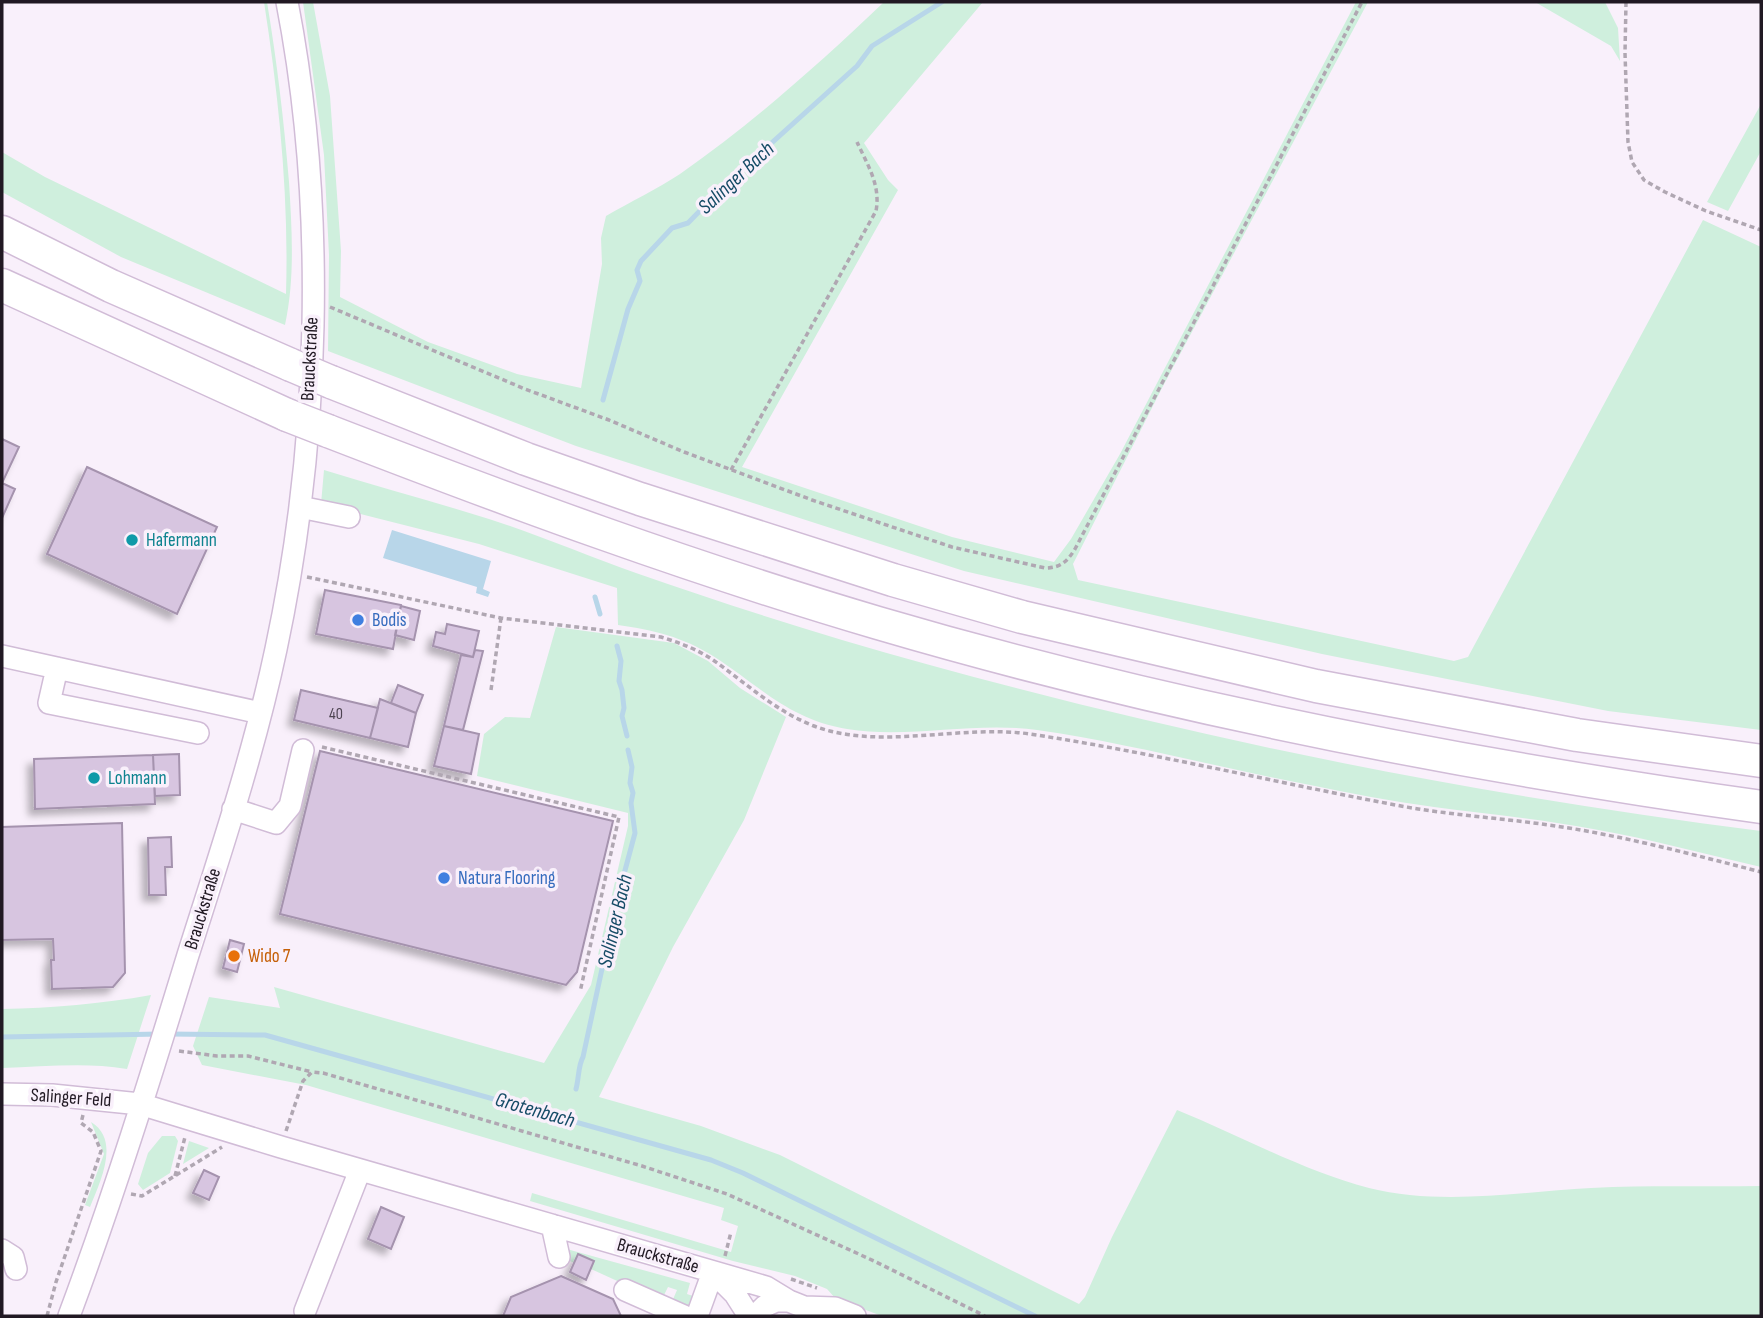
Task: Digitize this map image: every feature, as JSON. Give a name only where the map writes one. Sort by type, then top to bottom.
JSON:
[{"type":"highway","points":[[2,232],[111,286],[291,365],[526,459],[640,499],[893,580],[1022,617],[1316,686],[1577,735],[1761,761]]},
{"type":"highway","points":[[2,285],[287,415],[328,431],[507,500],[646,549],[877,623],[1141,693],[1329,735],[1462,761],[1761,807]]},
{"type":"street","name":"Brauckstraße","points":[[69,1316],[168,1022],[233,809],[261,713],[290,573],[300,507],[313,303],[311,209],[301,91],[287,2]]},
{"type":"street","points":[[300,507],[349,517]]},
{"type":"street","points":[[2,656],[261,713]]},
{"type":"street","points":[[57,668],[49,703],[198,733]]},
{"type":"street","points":[[233,809],[276,823],[290,806],[303,750]]},
{"type":"street","name":"Salinger Feld","points":[[2,1094],[87,1098],[140,1104]]},
{"type":"street","name":"Brauckstraße","points":[[140,1104],[766,1287],[802,1308]]},
{"type":"street","points":[[305,1311],[360,1170]]},
{"type":"street","points":[[552,1225],[559,1257]]},
{"type":"street","points":[[2,1250],[13,1257],[16,1269]]},
{"type":"street","name":"Brauckstraße","points":[[713,1272],[735,1294],[749,1316]]},
{"type":"street","points":[[697,1316],[713,1272]]},
{"type":"street","points":[[625,1290],[684,1316]]},
{"type":"street","name":"Brauckstraße","points":[[755,1316],[765,1306],[776,1301],[802,1308],[835,1308],[855,1316]]},
{"type":"path","points":[[313,303],[331,307],[525,389],[610,420],[731,470],[952,547],[1045,568],[1056,568],[1068,561],[1362,2]]},
{"type":"path","points":[[1626,2],[1628,142],[1632,162],[1644,180],[1665,192],[1706,211],[1761,230]]},
{"type":"path","points":[[731,470],[781,385],[876,211],[878,201],[875,181],[857,142]]},
{"type":"path","points":[[290,573],[501,618],[661,637],[686,645],[714,661],[741,683],[814,726],[851,735],[1020,733],[1423,810],[1550,825],[1604,835],[1761,872]]},
{"type":"path","points":[[491,690],[501,618]]},
{"type":"path","points":[[303,750],[316,745],[619,817],[580,992]]},
{"type":"path","points":[[159,1047],[195,1054],[248,1056],[312,1072],[509,1127],[727,1194],[874,1261],[985,1316]]},
{"type":"path","points":[[281,1147],[303,1081],[312,1072]]},
{"type":"path","points":[[47,1316],[101,1151],[93,1132],[81,1123],[87,1098]]},
{"type":"path","points":[[176,1176],[187,1118]]},
{"type":"path","points":[[112,1191],[142,1196],[220,1148],[236,1133]]},
{"type":"path","points":[[726,1251],[732,1232]]},
{"type":"green space","points":[[264,2],[267,2],[274,47],[289,182],[291,272],[285,325],[121,257],[2,192],[2,152],[45,177],[286,294],[282,148]]},
{"type":"green space","points":[[303,2],[313,2],[330,96],[341,251],[340,297],[428,342],[517,374],[581,388],[602,264],[601,238],[606,216],[680,174],[734,134],[811,70],[884,2],[983,2],[864,143],[888,180],[898,190],[742,467],[952,537],[1054,562],[1071,539],[1120,454],[1356,2],[1368,2],[1162,388],[1073,564],[1078,580],[1454,661],[1468,657],[1703,220],[1761,247],[1761,730],[1608,711],[1322,654],[964,571],[576,446],[328,351],[329,255],[324,155]]},
{"type":"green space","points":[[1535,2],[1605,2],[1618,28],[1620,61],[1611,46]]},
{"type":"green space","points":[[1761,104],[1761,151],[1728,211],[1707,202]]},
{"type":"green space","points":[[324,470],[489,519],[662,582],[790,624],[955,672],[1069,701],[1183,729],[1413,777],[1761,831],[1761,867],[1614,833],[1554,822],[1370,797],[1037,730],[990,727],[871,732],[826,724],[791,709],[713,656],[690,644],[656,632],[618,625],[617,588],[479,544],[321,504]]},
{"type":"green space","points":[[556,627],[674,643],[708,661],[740,688],[786,717],[744,820],[673,947],[599,1097],[701,1126],[780,1155],[1079,1304],[1085,1297],[1112,1237],[1177,1110],[1320,1172],[1369,1188],[1396,1193],[1452,1197],[1612,1187],[1761,1186],[1761,1316],[882,1316],[836,1299],[827,1289],[795,1276],[733,1261],[530,1201],[532,1193],[731,1252],[738,1226],[721,1220],[724,1208],[306,1085],[202,1065],[193,1046],[209,997],[280,1008],[274,987],[544,1063],[591,985],[628,826],[628,813],[477,776],[484,734],[505,717],[530,718]]},
{"type":"green space","points":[[151,995],[127,1069],[80,1065],[2,1068],[2,1009],[76,1005]]},
{"type":"green space","points":[[91,1122],[100,1130],[107,1150],[103,1174],[90,1207],[85,1205],[104,1154]]},
{"type":"green space","points":[[162,1136],[175,1136],[178,1141],[170,1173],[143,1190],[138,1184],[148,1153]]},
{"type":"green space","points":[[189,1141],[209,1148],[183,1164]]},
{"type":"green space","points":[[563,1248],[690,1283],[687,1294],[696,1297],[691,1314],[671,1304],[677,1290],[668,1287],[661,1301],[591,1269],[593,1260],[578,1254],[574,1263],[566,1259]]},
{"type":"water","points":[[392,530],[491,561],[483,589],[490,592],[488,597],[476,593],[477,587],[383,558]]},
{"type":"building","points":[[2,439],[19,447],[2,483]]},
{"type":"building","name":"Hafermann","points":[[87,467],[217,527],[177,614],[47,554]]},
{"type":"building","points":[[2,483],[15,489],[2,518]]},
{"type":"building","name":"Bodis","points":[[325,590],[401,605],[393,649],[316,634]]},
{"type":"building","points":[[401,606],[420,611],[414,640],[395,635]]},
{"type":"building","points":[[447,624],[479,631],[473,657],[433,646],[436,632],[445,634]]},
{"type":"building","points":[[475,650],[483,651],[463,730],[444,726],[461,655],[473,657]]},
{"type":"building","points":[[398,685],[423,695],[416,713],[391,703]]},
{"type":"building","points":[[301,690],[378,708],[370,738],[294,720]]},
{"type":"building","points":[[380,699],[416,713],[408,747],[370,738]]},
{"type":"building","points":[[444,726],[479,734],[471,774],[434,766]]},
{"type":"building","name":"Natura Flooring","points":[[320,751],[613,821],[577,972],[566,985],[280,914]]},
{"type":"building","points":[[179,754],[180,795],[155,796],[153,755]]},
{"type":"building","name":"Lohmann","points":[[153,755],[155,804],[35,809],[34,759]]},
{"type":"building","points":[[122,823],[125,973],[113,987],[52,989],[53,939],[2,940],[2,827]]},
{"type":"building","points":[[171,837],[172,867],[165,867],[166,895],[149,895],[148,838]]},
{"type":"building","name":"Wido 7","points":[[230,940],[244,944],[237,972],[223,968]]},
{"type":"building","points":[[204,1170],[219,1177],[209,1200],[193,1193]]},
{"type":"building","points":[[381,1207],[404,1217],[391,1249],[368,1239]]},
{"type":"building","points":[[578,1254],[594,1261],[586,1280],[570,1272]]},
{"type":"building","points":[[561,1276],[613,1299],[621,1316],[503,1316],[511,1297]]},
{"type":"waterway","name":"Salinger Bach","points":[[603,400],[628,309],[640,281],[637,270],[641,261],[672,228],[688,223],[726,184],[857,66],[872,46],[942,2]]},
{"type":"waterway","name":"Salinger Bach","points":[[595,597],[600,614]]},
{"type":"waterway","name":"Salinger Bach","points":[[617,646],[621,661],[619,681],[624,708],[622,716],[627,736]]},
{"type":"waterway","name":"Salinger Bach","points":[[576,1089],[616,904],[635,833],[630,783],[632,767],[628,750]]},
{"type":"waterway","name":"Grotenbach","points":[[2,1037],[160,1034]]},
{"type":"waterway","name":"Grotenbach","points":[[169,1034],[265,1035],[711,1160],[743,1173],[1035,1316]]},
{"type":"place","name":"Hafermann","points":[[132,540]]},
{"type":"place","name":"Bodis","points":[[358,620]]},
{"type":"place","name":"Lohmann","points":[[94,778]]},
{"type":"place","name":"Natura Flooring","points":[[444,878]]},
{"type":"place","name":"Wido 7","points":[[234,956]]}]
